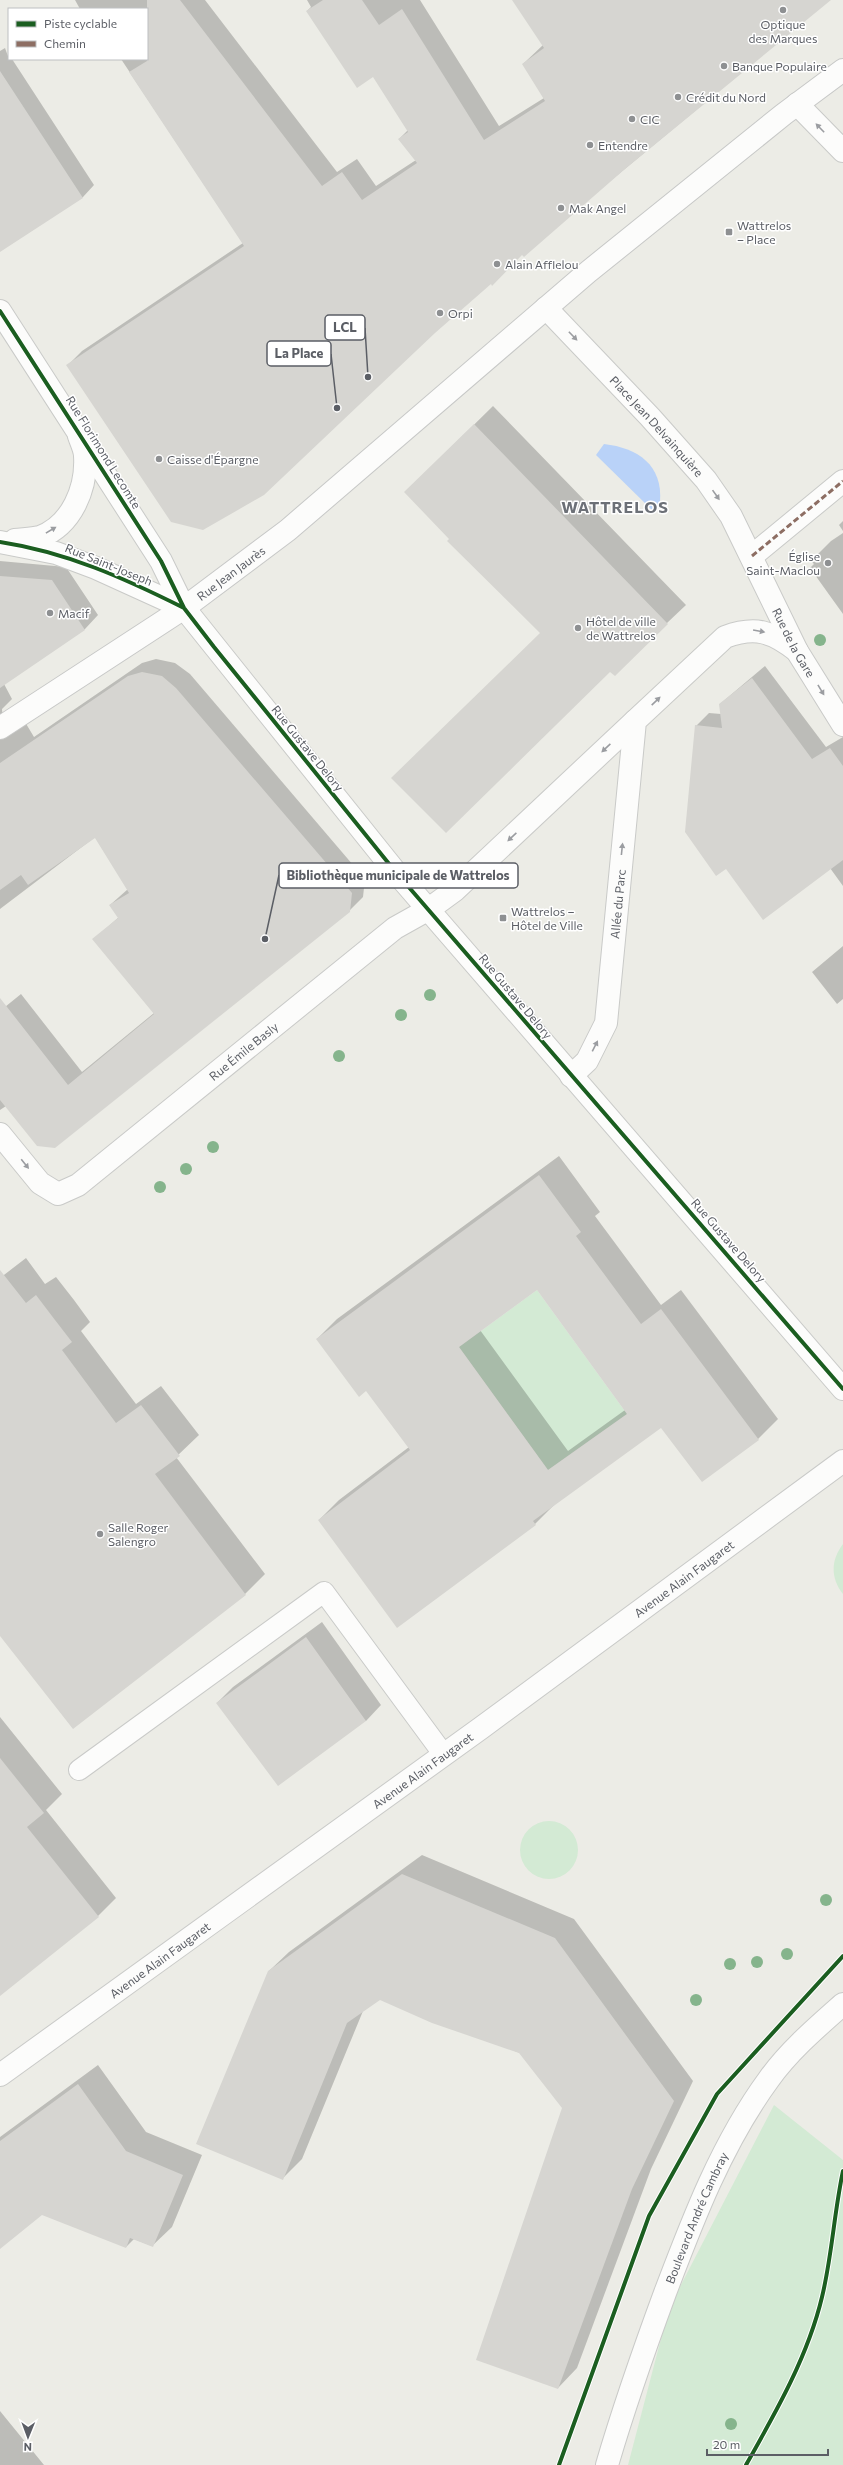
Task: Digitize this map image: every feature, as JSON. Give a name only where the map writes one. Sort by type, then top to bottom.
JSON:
[{"type":"street","points":[[546,308],[637,232],[797,104],[843,70]]},
{"type":"street","points":[[797,104],[843,151]]},
{"type":"street","name":"Rue Jean Jaurès","points":[[0,728],[184,608],[288,530],[546,308]]},
{"type":"street","name":"Place Jean Delvainquière","points":[[546,308],[689,459],[731,516],[752,556]]},
{"type":"street","name":"Rue Florimond Lecomte","points":[[0,311],[76,426],[161,561],[184,608]]},
{"type":"street","points":[[0,542],[39,537],[56,528],[68,516],[80,496],[85,476],[85,455],[76,426]]},
{"type":"street","points":[[752,556],[843,481]]},
{"type":"street","name":"Rue Saint-Joseph","points":[[0,542],[56,553],[90,565],[138,585],[184,608]]},
{"type":"street","name":"Rue de la Gare","points":[[752,556],[797,651],[843,725]]},
{"type":"street","name":"Rue Gustave Delory","points":[[184,608],[389,864],[571,1076],[755,1285],[843,1389]]},
{"type":"street","points":[[429,909],[455,890],[724,637],[743,630],[760,630],[782,638],[797,651]]},
{"type":"street","name":"Allée du Parc","points":[[571,1076],[587,1061],[606,1022],[635,721]]},
{"type":"street","name":"Rue Émile Basly","points":[[0,1134],[40,1183],[58,1194],[78,1185],[395,928],[429,909]]},
{"type":"street","name":"Avenue Alain Faugaret","points":[[0,2075],[444,1755],[843,1461]]},
{"type":"street","name":"Boulevard André Cambray","points":[[607,2465],[645,2348],[683,2245],[721,2160],[750,2107],[770,2077],[798,2047],[843,2004]]},
{"type":"lane","points":[[80,1770],[324,1592],[444,1755]]},
{"type":"green space","points":[[537,1290],[627,1414],[548,1470],[459,1347]]},
{"type":"green space","points":[[843,1544],[843,1594],[834,1575],[834,1562]]},
{"type":"green space","points":[[543,1821],[555,1821],[570,1829],[578,1844],[578,1856],[570,1871],[555,1879],[543,1879],[528,1871],[520,1856],[520,1844],[528,1829]]},
{"type":"green space","points":[[774,2105],[843,2160],[843,2465],[628,2465],[669,2308]]},
{"type":"water","points":[[604,444],[616,446],[637,454],[653,468],[660,489],[660,502],[652,510],[596,455]]},
{"type":"building","points":[[147,0],[180,0],[322,186],[342,172],[362,200],[417,163],[398,139],[408,132],[373,77],[357,88],[306,11],[323,0],[362,0],[379,25],[402,9],[484,140],[545,101],[522,64],[544,48],[512,0],[831,0],[625,169],[524,257],[522,255],[492,286],[491,284],[435,333],[264,495],[203,530],[171,522],[66,365],[244,246],[129,72],[148,60]]},
{"type":"building","points":[[0,71],[83,198],[0,252]]},
{"type":"building","name":"Hôtel de ville de Wattrelos","points":[[474,424],[668,624],[615,676],[610,672],[446,833],[391,778],[540,633],[447,541],[449,539],[404,492]]},
{"type":"building","points":[[0,576],[52,580],[85,630],[0,688]]},
{"type":"building","points":[[142,672],[162,676],[176,688],[352,893],[350,912],[55,1148],[37,1146],[0,1100],[0,998],[68,1085],[154,1014],[92,939],[118,918],[109,905],[129,893],[95,838],[28,885],[21,875],[0,890],[0,763],[128,676]]},
{"type":"building","points":[[752,678],[812,759],[830,748],[843,766],[843,860],[763,920],[726,869],[716,876],[685,832],[695,725],[722,728],[719,704]]},
{"type":"building","points":[[539,1175],[581,1232],[576,1236],[641,1324],[661,1309],[759,1440],[702,1482],[661,1428],[533,1521],[536,1525],[397,1628],[318,1520],[410,1450],[366,1391],[359,1397],[316,1339]],"holes":[[[537,1290],[627,1414],[548,1470],[459,1347]]]},
{"type":"building","name":"Salle Roger Salengro","points":[[0,1270],[26,1303],[36,1295],[72,1342],[62,1350],[116,1423],[141,1405],[180,1456],[155,1474],[246,1595],[73,1729],[0,1636]]},
{"type":"building","points":[[306,1637],[366,1721],[278,1786],[216,1703]]},
{"type":"building","points":[[0,1758],[44,1813],[27,1827],[99,1917],[0,1996]]},
{"type":"building","points":[[402,1874],[555,1938],[674,2101],[632,2189],[558,2389],[476,2360],[562,2108],[519,2053],[432,2023],[380,2000],[347,2023],[283,2180],[196,2144],[268,1971]]},
{"type":"building","points":[[78,2084],[126,2151],[183,2175],[153,2247],[130,2238],[126,2248],[42,2215],[0,2249],[0,2141]]},
{"type":"marked path","points":[[752,556],[843,481]]},
{"type":"cycle path","points":[[0,311],[161,561],[184,608],[214,647],[394,870],[843,1389]]},
{"type":"cycle path","points":[[0,542],[24,546],[71,559],[139,586],[184,608]]},
{"type":"cycle path","points":[[559,2465],[649,2216],[717,2094],[843,1956]]},
{"type":"cycle path","points":[[746,2465],[769,2425],[790,2383],[800,2362],[816,2319],[831,2250],[843,2171]]},
{"type":"place","name":"Optique des Marques","points":[[783,10]]},
{"type":"place","name":"Banque Populaire","points":[[724,66]]},
{"type":"place","name":"Crédit du Nord","points":[[678,97]]},
{"type":"place","name":"CIC","points":[[632,119]]},
{"type":"place","name":"Entendre","points":[[590,145]]},
{"type":"place","name":"Mak Angel","points":[[561,208]]},
{"type":"place","name":"Wattrelos – Place","points":[[729,232]]},
{"type":"place","name":"Alain Afflelou","points":[[497,264]]},
{"type":"place","name":"Orpi","points":[[440,313]]},
{"type":"place","name":"LCL","points":[[368,377]]},
{"type":"place","name":"La Place","points":[[337,408]]},
{"type":"place","name":"Caisse d'Épargne","points":[[159,459]]},
{"type":"place","name":"Église Saint-Maclou","points":[[828,563]]},
{"type":"place","name":"Macif","points":[[50,613]]},
{"type":"place","name":"Hôtel de ville de Wattrelos","points":[[578,628]]},
{"type":"place","name":"Wattrelos – Hôtel de Ville","points":[[503,918]]},
{"type":"place","name":"Bibliothèque municipale de Wattrelos","points":[[265,939]]},
{"type":"place","name":"Salle Roger Salengro","points":[[100,1534]]},
{"type":"district","name":"WATTRELOS","points":[[615,506]]}]
